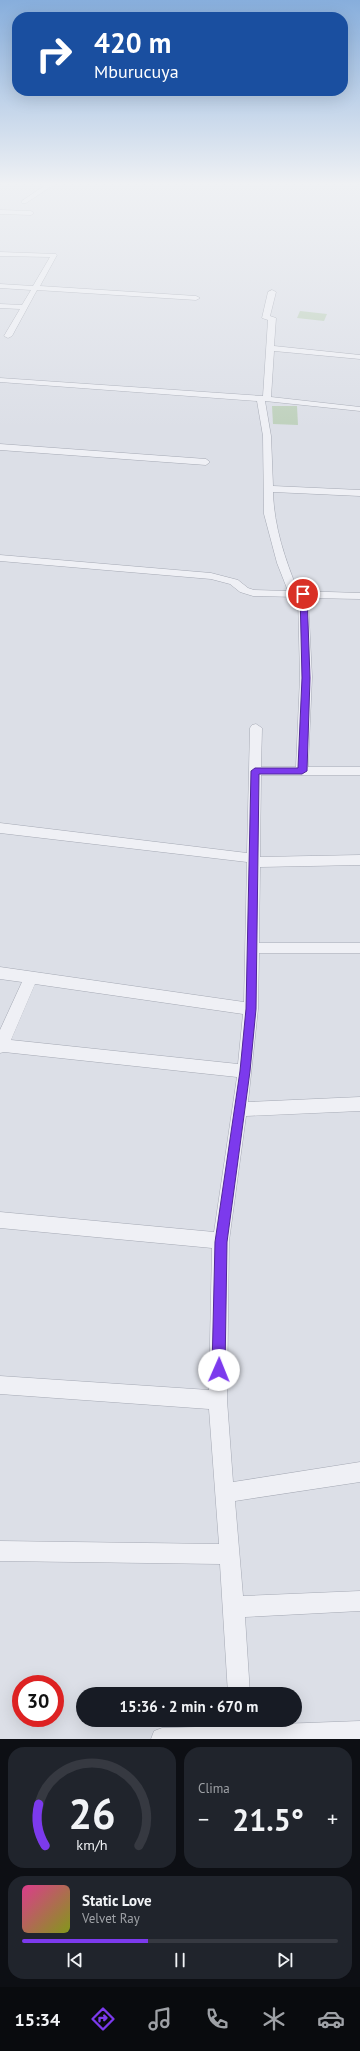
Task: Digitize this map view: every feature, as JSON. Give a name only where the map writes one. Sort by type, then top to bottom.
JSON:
[{"type":"street","points":[[8,336],[48,265]]},
{"type":"street","points":[[0,286],[196,298]]},
{"type":"street","points":[[272,292],[269,318],[270,348],[264,399],[267,436],[269,514],[282,563],[298,594],[306,678],[302,771]]},
{"type":"street","points":[[0,306],[24,307]]},
{"type":"street","points":[[270,348],[360,357]]},
{"type":"street","points":[[0,380],[264,399],[360,408]]},
{"type":"street","points":[[0,447],[206,462]]},
{"type":"street","points":[[268,490],[360,493]]},
{"type":"street","points":[[0,558],[211,576],[234,582],[246,591],[360,596]]},
{"type":"street","points":[[239,1687],[218,1400],[221,1242],[245,1071],[251,1009],[256,728]]},
{"type":"street","points":[[255,771],[360,771]]},
{"type":"street","points":[[0,828],[254,860],[360,860]]},
{"type":"street","points":[[253,948],[360,948]]},
{"type":"street","points":[[0,973],[251,1009]]},
{"type":"street","points":[[31,978],[0,1046],[245,1071]]},
{"type":"street","points":[[240,1109],[360,1104]]},
{"type":"street","points":[[0,1220],[221,1242]]},
{"type":"street","points":[[0,1385],[218,1400]]},
{"type":"street","points":[[224,1493],[360,1472]]},
{"type":"street","points":[[0,1551],[230,1554]]},
{"type":"street","points":[[234,1607],[360,1601]]},
{"type":"street","points":[[162,1739],[241,1728],[360,1732]]},
{"type":"green space","points":[[300,311],[327,314],[324,321],[297,318]]},
{"type":"green space","points":[[272,406],[297,406],[298,425],[273,424]]},
{"type":"route","points":[[219,1370],[221,1242],[245,1071],[251,1009],[255,771],[302,771],[306,678],[303,594]]}]
